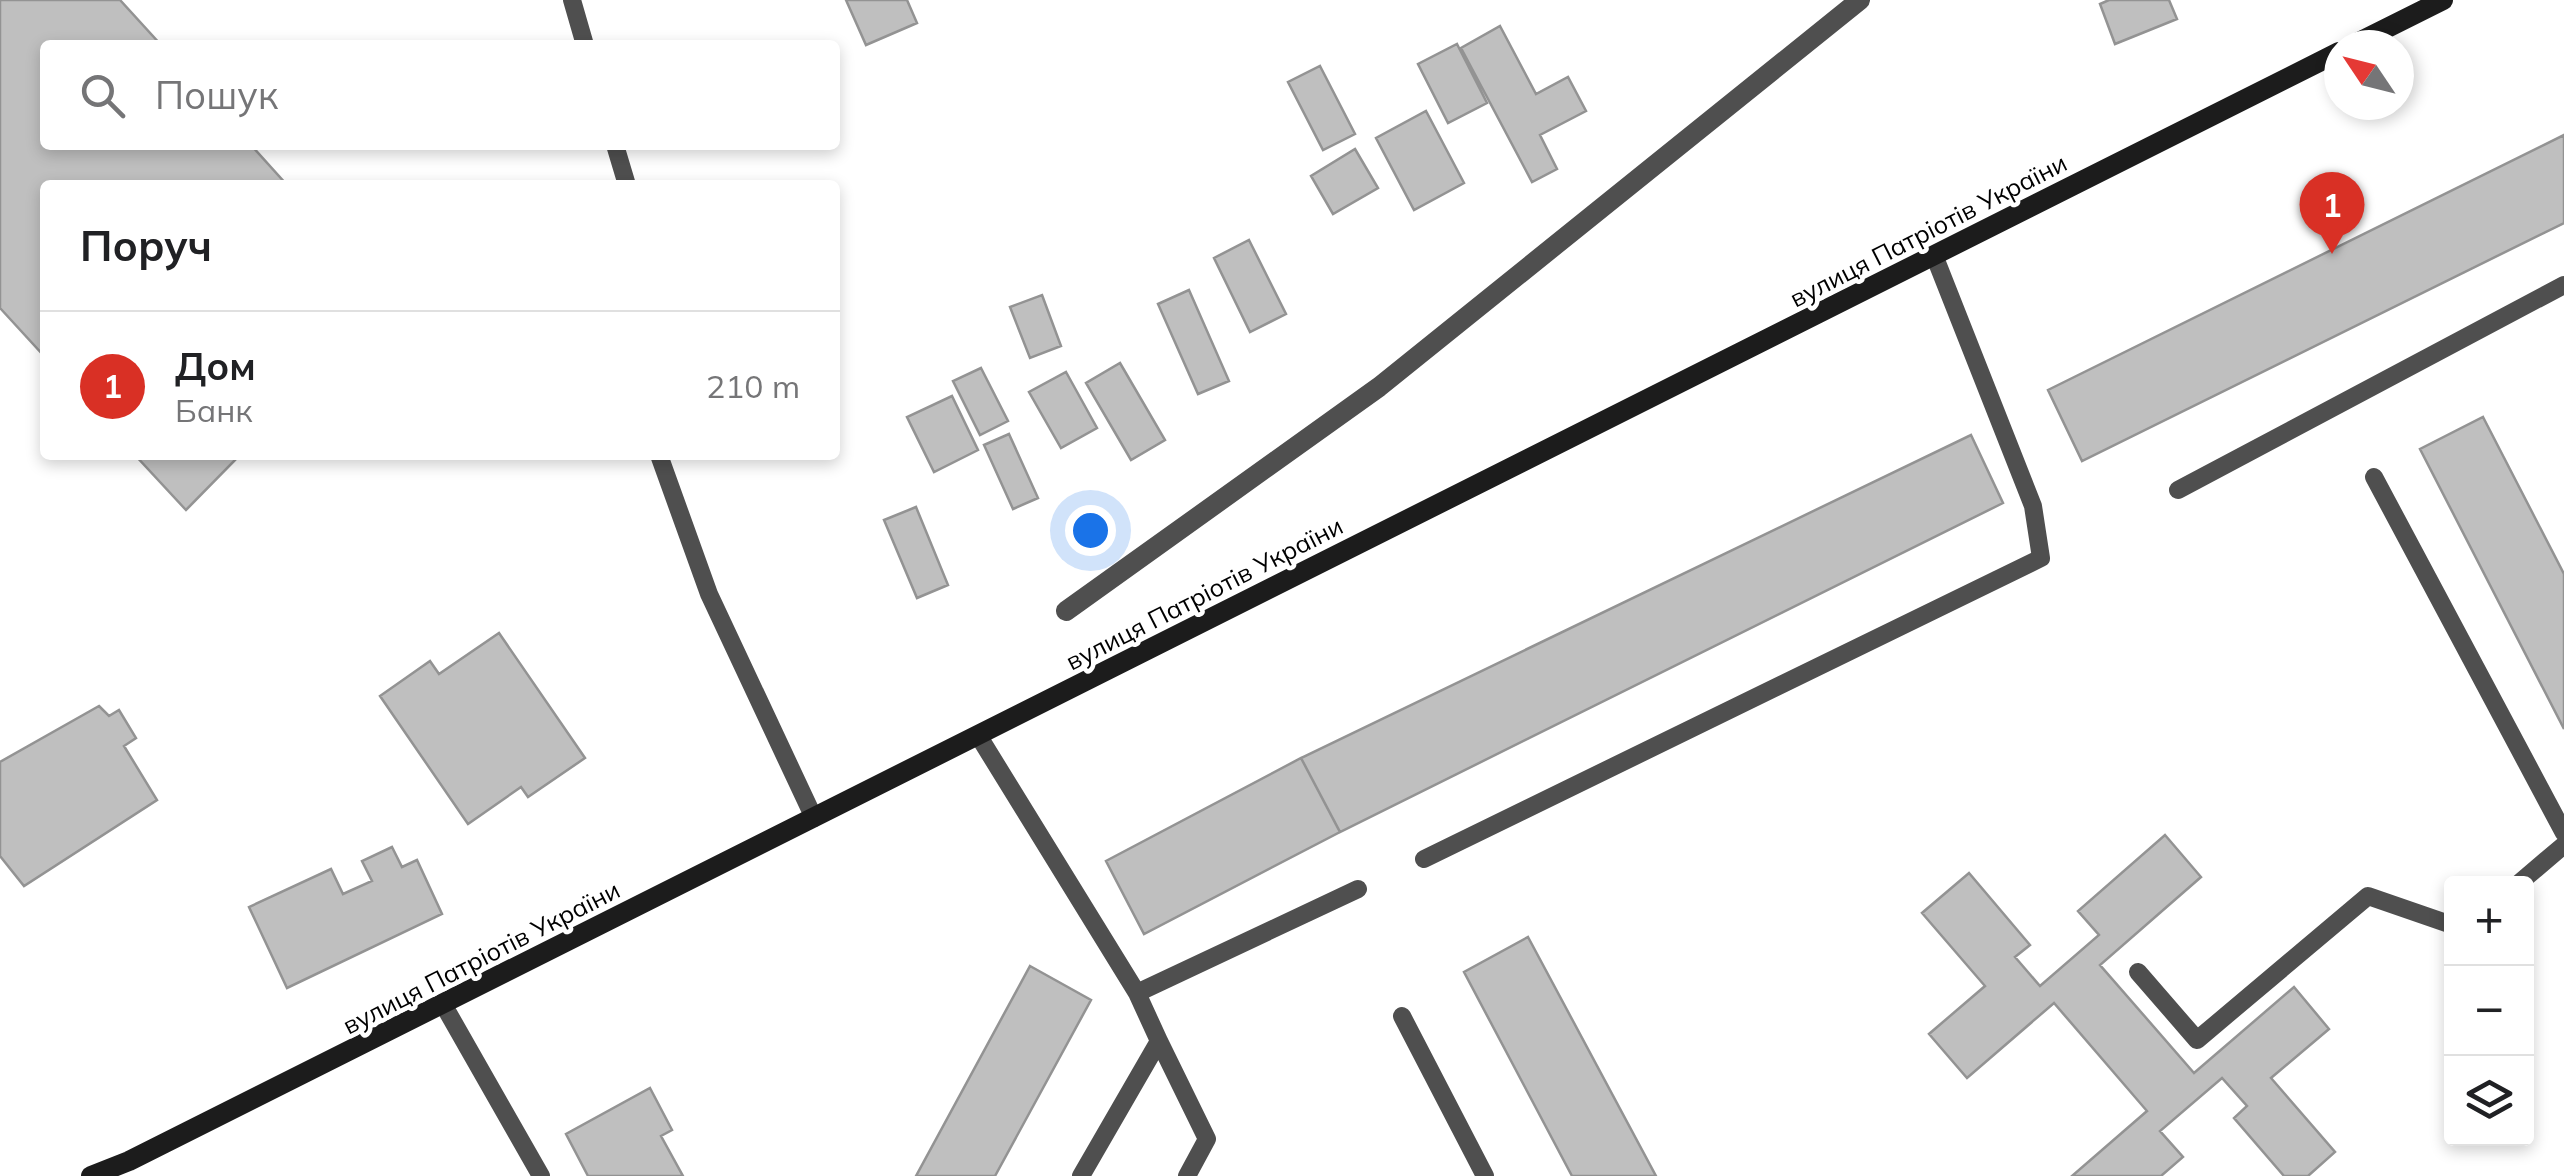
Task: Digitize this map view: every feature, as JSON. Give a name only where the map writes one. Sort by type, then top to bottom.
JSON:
[{"type":"main road","points":[[2383,30],[2443,0]]},
{"type":"main road","name":"вулиця Патріотів України","points":[[90,1176],[129,1161],[2324,60]]},
{"type":"street","points":[[1066,612],[1379,388],[1860,0]]},
{"type":"lane","points":[[572,0],[584,40]]},
{"type":"lane","points":[[618,150],[626,180]]},
{"type":"lane","points":[[1424,859],[2041,558],[2032,506],[1934,255]]},
{"type":"lane","points":[[2178,490],[2564,285]]},
{"type":"lane","points":[[661,460],[709,594],[814,818]]},
{"type":"lane","points":[[2374,477],[2564,832]]},
{"type":"lane","points":[[978,735],[1138,992],[1207,1139],[1187,1176]]},
{"type":"lane","points":[[2527,876],[2564,845]]},
{"type":"lane","points":[[1138,992],[1358,889]]},
{"type":"lane","points":[[2138,972],[2196,1040],[2368,896],[2444,922]]},
{"type":"lane","points":[[443,1004],[541,1176]]},
{"type":"lane","points":[[1402,1016],[1485,1176]]},
{"type":"lane","points":[[1081,1176],[1159,1042]]},
{"type":"building","points":[[0,0],[120,0],[156,40],[40,40],[40,150],[256,150],[282,180],[40,180],[40,352],[0,308]]},
{"type":"building","points":[[846,0],[907,0],[917,23],[866,45]]},
{"type":"building","points":[[2109,0],[2169,0],[2177,19],[2115,44],[2100,4]]},
{"type":"building","points":[[1500,26],[1536,94],[1568,77],[1586,111],[1540,135],[1557,169],[1532,182],[1461,48]]},
{"type":"building","points":[[1457,44],[1487,103],[1448,123],[1418,64]]},
{"type":"building","points":[[1320,66],[1355,134],[1323,150],[1288,82]]},
{"type":"building","points":[[1426,111],[1464,183],[1414,210],[1376,138]]},
{"type":"building","points":[[2564,135],[2564,223],[2082,461],[2048,390]]},
{"type":"building","points":[[1355,149],[1378,188],[1333,214],[1311,176]]},
{"type":"building","points":[[1249,240],[1286,314],[1250,332],[1214,258]]},
{"type":"building","points":[[1189,290],[1229,381],[1198,394],[1158,304]]},
{"type":"building","points":[[1042,295],[1061,346],[1030,358],[1010,307]]},
{"type":"building","points":[[1120,363],[1165,440],[1131,460],[1086,383]]},
{"type":"building","points":[[981,368],[1008,421],[980,435],[953,381]]},
{"type":"building","points":[[1066,372],[1097,428],[1061,448],[1029,392]]},
{"type":"building","points":[[952,396],[978,450],[934,472],[907,417]]},
{"type":"building","points":[[2483,417],[2564,574],[2564,729],[2420,449]]},
{"type":"building","points":[[1009,434],[1038,498],[1013,509],[984,445]]},
{"type":"building","points":[[1971,435],[2003,503],[1340,832],[1301,758]]},
{"type":"building","points":[[140,460],[235,460],[186,510]]},
{"type":"building","points":[[916,507],[948,585],[917,598],[884,520]]},
{"type":"building","points":[[499,633],[585,758],[528,797],[521,787],[468,824],[380,696],[430,661],[439,674]]},
{"type":"building","points":[[99,706],[109,716],[119,710],[136,738],[124,746],[157,800],[24,886],[0,856],[0,762]]},
{"type":"building","points":[[1301,758],[1340,832],[1144,934],[1106,861]]},
{"type":"building","points":[[2165,835],[2201,877],[2100,965],[2194,1073],[2294,987],[2329,1029],[2271,1078],[2335,1152],[2308,1176],[2284,1176],[2234,1118],[2247,1106],[2222,1078],[2160,1131],[2183,1157],[2161,1176],[2072,1176],[2147,1111],[2054,1003],[1967,1078],[1929,1034],[1985,986],[1922,913],[1969,873],[2030,945],[2015,957],[2040,986],[2099,935],[2078,911]]},
{"type":"building","points":[[392,847],[402,867],[417,860],[442,914],[287,988],[249,907],[331,869],[343,894],[372,881],[362,861]]},
{"type":"building","points":[[1528,937],[1656,1176],[1572,1176],[1464,972]]},
{"type":"building","points":[[1030,966],[1091,1000],[995,1176],[916,1176]]},
{"type":"building","points":[[650,1088],[672,1130],[661,1136],[683,1176],[588,1176],[566,1134]]},
{"type":"place","name":"Дом","points":[[2332,254]]}]
